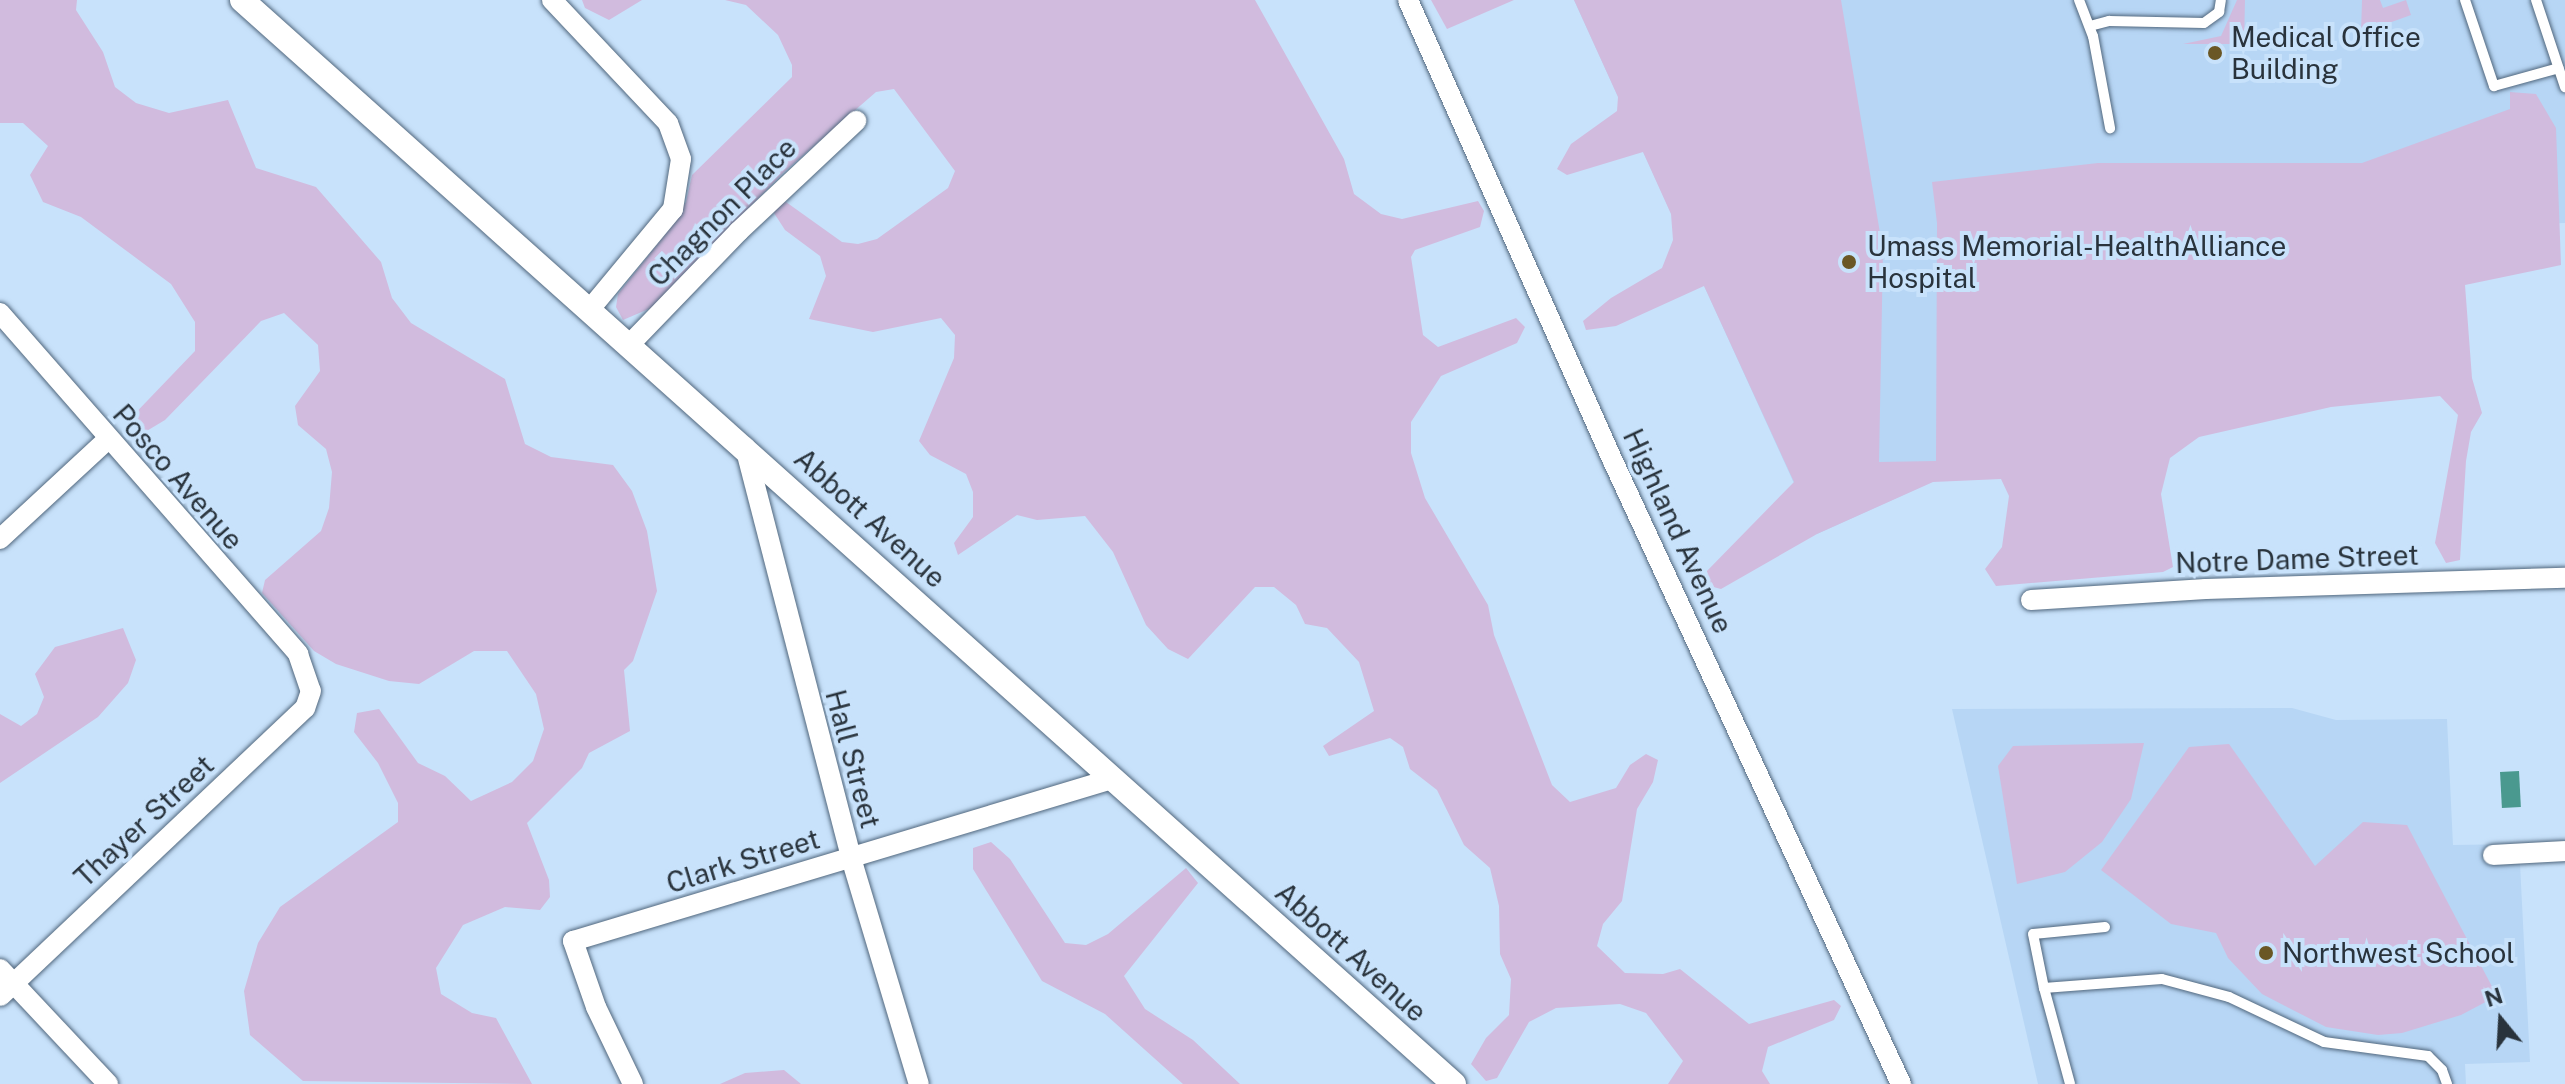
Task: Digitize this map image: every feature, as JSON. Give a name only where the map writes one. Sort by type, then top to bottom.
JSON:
[{"type":"street","name":"Abbott Avenue","points":[[242,0],[745,445],[1112,779],[1454,1084]]},
{"type":"street","points":[[552,0],[668,123],[681,159],[673,209],[590,309]]},
{"type":"street","name":"Highland Avenue","points":[[1408,0],[1612,459],[1901,1084]]},
{"type":"street","name":"Chagnon Place","points":[[630,344],[739,231],[856,121]]},
{"type":"street","name":"Posco Avenue","points":[[0,313],[107,440],[298,654],[309,679]]},
{"type":"street","points":[[0,539],[107,440]]},
{"type":"street","name":"Hall Street","points":[[745,445],[851,858],[919,1084]]},
{"type":"street","name":"Notre Dame Street","points":[[2031,600],[2206,589],[2565,578]]},
{"type":"street","name":"Thayer Street","points":[[5,982],[305,708],[309,679]]},
{"type":"street","name":"Clark Street","points":[[633,1084],[596,1007],[573,941],[1112,779]]},
{"type":"street","points":[[2493,855],[2565,851]]},
{"type":"street","points":[[5,982],[108,1084]]},
{"type":"lane","points":[[2079,0],[2090,26],[2110,128]]},
{"type":"lane","points":[[2090,26],[2109,21],[2204,23],[2219,12],[2221,0]]},
{"type":"lane","points":[[2465,0],[2494,86],[2559,68]]},
{"type":"lane","points":[[2536,0],[2565,87]]},
{"type":"lane","points":[[2070,1084],[2033,934],[2105,927]]},
{"type":"lane","points":[[2044,988],[2162,979],[2229,997],[2333,1045],[2428,1056],[2442,1070],[2447,1084]]},
{"type":"shaded area","points":[[0,0],[77,0],[76,10],[103,52],[115,87],[136,103],[169,113],[228,100],[256,168],[316,187],[381,262],[392,298],[411,323],[505,379],[525,444],[551,457],[613,465],[632,491],[647,531],[657,591],[633,661],[624,670],[630,731],[589,753],[582,768],[527,823],[549,880],[550,897],[540,910],[505,907],[463,925],[436,968],[441,994],[472,1013],[496,1018],[532,1084],[303,1081],[250,1035],[244,991],[258,943],[280,907],[398,822],[398,803],[378,763],[354,732],[357,713],[379,709],[418,763],[445,776],[471,801],[512,782],[533,761],[544,729],[536,694],[507,651],[474,651],[419,684],[389,681],[336,664],[314,651],[262,593],[265,580],[321,531],[329,508],[332,472],[326,449],[298,425],[295,406],[320,371],[318,345],[284,313],[261,321],[165,420],[140,435],[124,425],[195,351],[195,322],[171,284],[81,217],[43,202],[30,175],[48,146],[23,123],[0,123]]},
{"type":"shaded area","points":[[582,0],[642,0],[609,20],[585,8]]},
{"type":"shaded area","points":[[725,0],[1255,0],[1344,159],[1354,194],[1381,214],[1402,219],[1478,201],[1484,211],[1480,227],[1415,250],[1411,257],[1423,335],[1438,347],[1516,318],[1525,327],[1517,343],[1441,376],[1411,422],[1411,453],[1425,498],[1488,605],[1494,635],[1552,785],[1570,802],[1616,788],[1630,765],[1646,754],[1658,760],[1653,782],[1637,809],[1622,901],[1603,924],[1597,946],[1625,973],[1663,974],[1680,969],[1749,1024],[1834,1000],[1841,1006],[1834,1020],[1768,1047],[1762,1071],[1770,1084],[1668,1084],[1683,1061],[1646,1013],[1620,1004],[1556,1008],[1529,1022],[1497,1078],[1486,1081],[1471,1064],[1486,1038],[1509,1015],[1511,979],[1500,954],[1499,906],[1490,868],[1464,845],[1437,790],[1410,769],[1403,747],[1390,738],[1329,756],[1323,746],[1374,711],[1359,662],[1327,628],[1305,624],[1296,605],[1274,587],[1255,587],[1188,659],[1168,649],[1146,625],[1113,552],[1085,516],[1037,520],[1017,515],[958,555],[954,543],[973,517],[973,492],[966,474],[930,455],[919,441],[954,358],[955,335],[941,318],[873,332],[809,319],[826,276],[820,256],[785,230],[774,213],[775,204],[786,202],[842,242],[858,244],[877,239],[948,188],[955,171],[894,89],[876,92],[784,172],[651,308],[623,320],[616,307],[618,294],[668,231],[686,202],[692,175],[792,77],[792,65],[778,35],[746,5]]},
{"type":"shaded area","points":[[1431,0],[1514,0],[1447,29]]},
{"type":"shaded area","name":"Umass Memorial-HealthAlliance Hospital","points":[[1574,0],[2565,0],[2565,223],[2006,238],[2007,448],[1817,534]]},
{"type":"shaded area","points":[[1574,0],[1841,0],[1883,251],[1879,462],[1936,461],[1937,223],[1932,182],[2098,163],[2362,163],[2510,109],[2510,92],[2536,94],[2556,128],[2561,265],[2465,285],[2472,378],[2482,413],[2471,432],[2466,461],[2460,560],[2446,563],[2435,543],[2458,415],[2440,396],[2331,407],[2199,437],[2170,458],[2161,494],[2173,567],[2163,572],[1996,586],[1985,569],[2002,547],[2009,496],[2001,479],[1933,482],[1817,534],[1721,589],[1706,585],[1705,573],[1794,482],[1704,286],[1616,326],[1586,330],[1583,321],[1611,298],[1662,268],[1673,240],[1671,214],[1643,152],[1567,175],[1557,169],[1571,144],[1617,111],[1618,97]]},
{"type":"shaded area","points":[[2237,0],[2245,0],[2244,44],[2183,44],[2221,36]]},
{"type":"shaded area","points":[[2362,0],[2380,0],[2383,8],[2406,0],[2411,15],[2361,33]]},
{"type":"shaded area","points":[[123,628],[136,660],[128,683],[98,717],[0,783],[0,714],[21,726],[37,714],[44,697],[35,674],[55,647]]},
{"type":"shaded area","name":"Northwest School","points":[[2292,708],[2336,720],[2447,719],[2453,845],[2519,844],[2530,1062],[2465,1064],[2466,1084],[2038,1084],[1952,709]]},
{"type":"shaded area","points":[[2144,743],[2131,799],[2102,842],[2065,872],[2017,884],[1998,766],[2013,746]]},
{"type":"shaded area","points":[[2229,744],[2315,866],[2363,822],[2407,825],[2497,996],[2461,1015],[2402,1033],[2378,1035],[2326,1027],[2262,994],[2228,958],[2216,933],[2171,924],[2101,870],[2189,747]]},
{"type":"shaded area","points":[[2519,771],[2521,807],[2502,808],[2500,772]]},
{"type":"shaded area","points":[[991,842],[1010,859],[1065,943],[1086,945],[1108,934],[1186,868],[1198,883],[1124,976],[1145,1009],[1193,1040],[1240,1084],[1183,1084],[1105,1014],[1042,981],[973,869],[973,848]]},
{"type":"shaded area","points":[[784,1070],[801,1084],[720,1084],[745,1073]]},
{"type":"place","name":"Medical Office Building","points":[[2215,53]]},
{"type":"place","name":"Umass Memorial-HealthAlliance Hospital","points":[[1849,262]]},
{"type":"place","name":"Northwest School","points":[[2266,953]]}]
